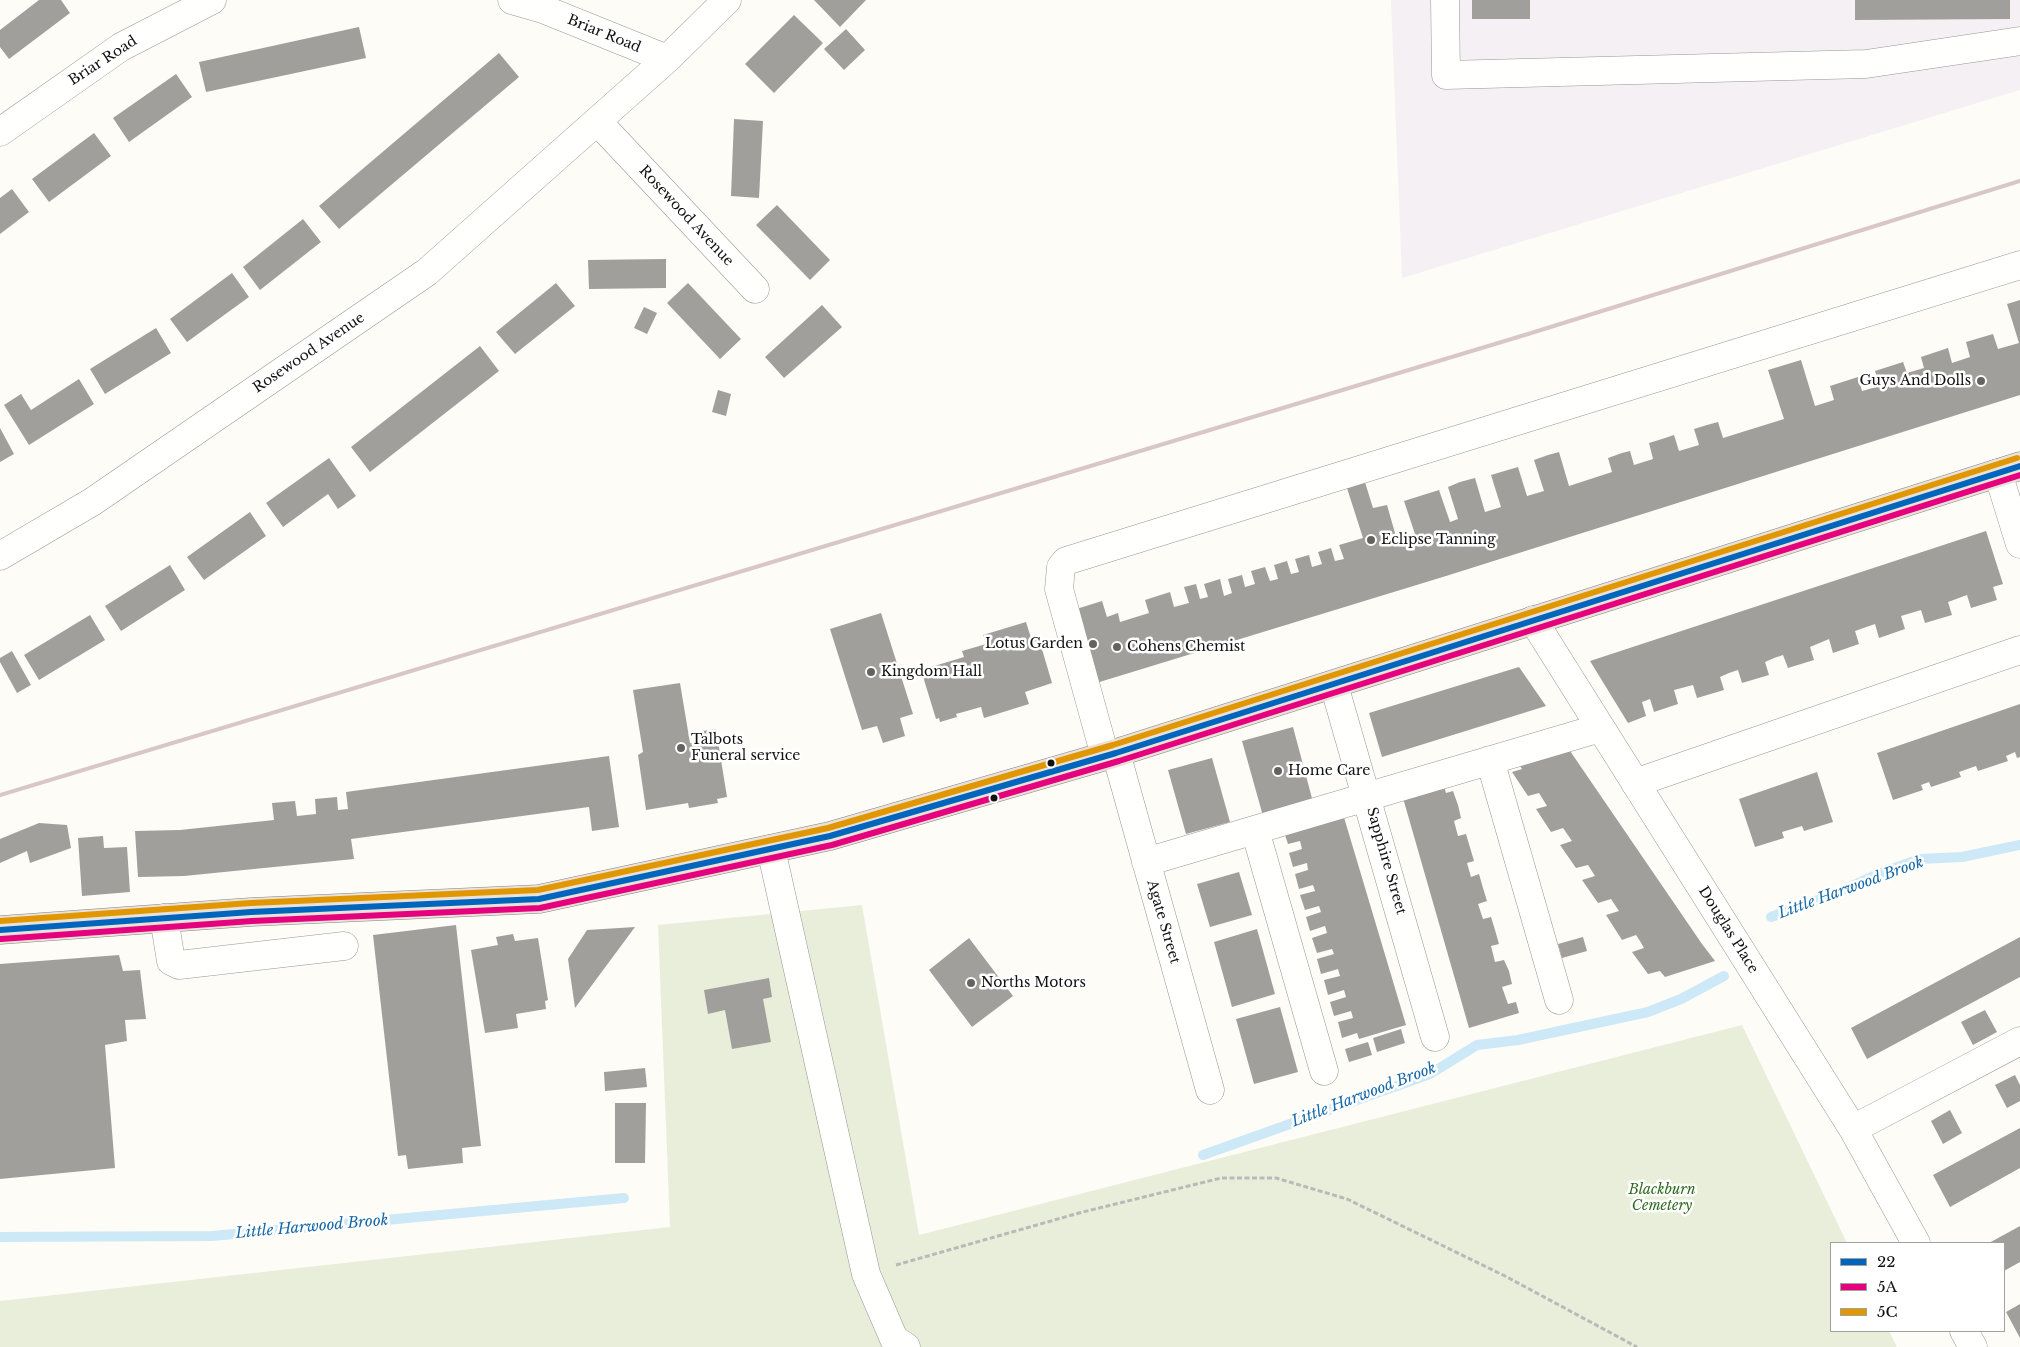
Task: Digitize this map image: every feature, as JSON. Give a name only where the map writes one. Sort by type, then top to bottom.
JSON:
[{"type":"highway","points":[[0,930],[164,918],[539,899],[830,836],[1111,755],[2009,469]]},
{"type":"street","name":"Briar Road","points":[[0,132],[121,47],[212,0]]},
{"type":"street","name":"Briar Road","points":[[512,0],[543,9],[667,59]]},
{"type":"street","name":"Rosewood Avenue","points":[[0,556],[92,502],[427,272],[667,59],[727,0]]},
{"type":"street","points":[[1445,0],[1446,75],[1866,64],[2020,41]]},
{"type":"street","name":"Rosewood Avenue","points":[[597,121],[755,289]]},
{"type":"street","name":"Agate Street","points":[[1210,1090],[1146,862],[1059,589],[1061,567],[1066,561],[2020,265]]},
{"type":"street","points":[[2009,469],[2020,544]]},
{"type":"street","name":"Douglas Place","points":[[1534,620],[1853,1130],[1915,1242]]},
{"type":"street","points":[[1635,782],[2020,650]]},
{"type":"street","name":"Sapphire Street","points":[[1334,685],[1368,796],[1435,1037]]},
{"type":"street","points":[[1146,862],[1600,728]]},
{"type":"street","points":[[1490,760],[1559,1000]]},
{"type":"street","points":[[1255,830],[1324,1071]]},
{"type":"street","points":[[771,849],[866,1274],[895,1344]]},
{"type":"street","points":[[164,918],[171,961],[179,965],[344,946]]},
{"type":"street","points":[[1853,1130],[2020,1040]]},
{"type":"street","points":[[1965,1332],[1973,1347]]},
{"type":"path","points":[[866,1274],[1079,1213],[1221,1178],[1276,1178],[1347,1199],[1505,1276],[1637,1347]]},
{"type":"shaded area","points":[[1391,0],[2020,0],[2020,90],[1402,278]]},
{"type":"green space","name":"Blackburn Cemetery","points":[[862,905],[919,1235],[1742,1025],[1847,1242],[1830,1242],[1830,1332],[1890,1332],[1897,1347],[0,1347],[0,1301],[670,1227],[658,925]]},
{"type":"building","points":[[39,0],[61,0],[70,13],[9,59],[0,47],[0,30]]},
{"type":"building","points":[[814,0],[866,0],[840,27]]},
{"type":"building","points":[[1472,0],[1530,0],[1530,19],[1472,19]]},
{"type":"building","points":[[1855,0],[2010,0],[2010,19],[1855,20]]},
{"type":"building","points":[[794,15],[823,43],[774,93],[745,64]]},
{"type":"building","points":[[359,27],[366,58],[206,92],[199,62]]},
{"type":"building","points":[[846,29],[865,50],[844,70],[824,49]]},
{"type":"building","points":[[499,53],[519,77],[339,229],[319,206]]},
{"type":"building","points":[[176,74],[192,97],[129,142],[113,118]]},
{"type":"building","points":[[734,119],[763,121],[759,198],[731,196]]},
{"type":"building","points":[[94,133],[111,156],[49,202],[32,179]]},
{"type":"building","points":[[12,189],[29,212],[0,234],[0,198]]},
{"type":"building","points":[[777,205],[830,260],[810,280],[756,225]]},
{"type":"building","points":[[303,219],[321,242],[260,290],[243,267]]},
{"type":"building","points":[[666,259],[666,288],[589,289],[588,260]]},
{"type":"building","points":[[232,273],[249,297],[187,342],[170,319]]},
{"type":"building","points":[[556,283],[575,306],[515,354],[496,332]]},
{"type":"building","points":[[688,283],[741,339],[720,359],[667,303]]},
{"type":"building","points":[[2020,300],[2020,395],[1446,576],[1093,684],[1070,611],[1102,601],[1107,617],[1118,613],[1120,622],[1149,613],[1145,600],[1170,592],[1174,607],[1189,603],[1184,587],[1196,584],[1200,599],[1208,597],[1204,584],[1220,579],[1224,596],[1232,593],[1228,579],[1242,575],[1245,587],[1255,584],[1251,571],[1265,567],[1270,581],[1278,579],[1274,565],[1287,561],[1291,574],[1299,572],[1295,559],[1309,555],[1312,567],[1322,564],[1318,552],[1331,548],[1335,561],[1344,559],[1339,545],[1363,538],[1346,485],[1364,479],[1373,508],[1387,505],[1397,540],[1415,534],[1404,501],[1439,490],[1450,522],[1458,519],[1448,487],[1460,482],[1475,478],[1485,512],[1501,507],[1491,475],[1518,467],[1527,496],[1544,491],[1534,460],[1548,455],[1559,452],[1569,486],[1612,472],[1608,458],[1622,453],[1630,451],[1634,465],[1653,459],[1649,443],[1674,435],[1679,451],[1699,445],[1694,429],[1707,425],[1718,422],[1723,438],[1784,419],[1768,370],[1801,360],[1815,406],[1834,400],[1830,386],[1858,377],[1862,391],[1880,386],[1875,371],[1903,362],[1907,373],[1924,368],[1921,357],[1948,348],[1952,363],[1970,357],[1966,342],[1993,334],[1998,349],[2019,343],[2007,304]]},
{"type":"building","points":[[822,305],[842,327],[784,378],[765,357]]},
{"type":"building","points":[[644,307],[657,313],[647,334],[634,328]]},
{"type":"building","points":[[156,328],[171,353],[105,394],[90,369]]},
{"type":"building","points":[[480,346],[499,371],[370,472],[351,447]]},
{"type":"building","points":[[79,379],[94,404],[29,445],[4,405],[21,394],[31,410]]},
{"type":"building","points":[[718,390],[731,394],[726,416],[712,412]]},
{"type":"building","points":[[0,428],[14,454],[0,462]]},
{"type":"building","points":[[329,458],[356,496],[338,509],[328,494],[283,527],[266,503]]},
{"type":"building","points":[[250,512],[266,536],[204,580],[187,557]]},
{"type":"building","points":[[1986,531],[2003,584],[1993,587],[1997,600],[1971,608],[1967,595],[1948,602],[1952,615],[1925,623],[1921,610],[1901,616],[1905,629],[1879,638],[1875,624],[1855,631],[1859,644],[1833,653],[1829,639],[1810,647],[1814,660],[1788,668],[1783,655],[1765,662],[1769,675],[1742,683],[1738,670],[1720,677],[1724,690],[1697,698],[1693,685],[1674,690],[1678,704],[1654,712],[1650,699],[1642,702],[1646,716],[1628,723],[1590,661]]},
{"type":"building","points":[[170,565],[185,590],[121,631],[105,606]]},
{"type":"building","name":"Kingdom Hall","points":[[881,613],[913,714],[900,718],[905,736],[883,743],[877,726],[862,730],[830,629]]},
{"type":"building","points":[[90,615],[105,640],[39,680],[24,655]]},
{"type":"building","points":[[1026,622],[1032,641],[1039,639],[1052,683],[1025,692],[1029,704],[984,718],[981,707],[956,714],[957,717],[940,722],[939,718],[936,719],[921,670],[964,657],[962,651],[986,644],[983,635]]},
{"type":"building","points":[[12,651],[31,685],[17,693],[0,662],[0,658]]},
{"type":"building","points":[[1519,667],[1546,706],[1382,757],[1369,713]]},
{"type":"building","name":"Talbots Funeral service","points":[[680,683],[690,743],[698,742],[696,732],[716,729],[727,797],[717,799],[718,803],[689,808],[688,803],[646,810],[638,755],[643,752],[633,690]]},
{"type":"building","points":[[2020,704],[2020,757],[2017,758],[2015,752],[2006,756],[2008,761],[1978,771],[1976,766],[1959,772],[1961,777],[1931,787],[1929,782],[1921,785],[1923,790],[1893,800],[1877,753]]},
{"type":"building","name":"Home Care","points":[[1293,727],[1313,802],[1263,816],[1242,741]]},
{"type":"building","points":[[1568,748],[1715,961],[1665,977],[1660,971],[1648,974],[1632,952],[1644,948],[1636,935],[1622,940],[1606,915],[1619,911],[1611,899],[1598,903],[1582,880],[1595,876],[1588,865],[1576,868],[1560,845],[1572,841],[1563,828],[1551,832],[1536,809],[1547,806],[1539,793],[1528,796],[1512,772],[1522,769],[1518,763]]},
{"type":"building","points":[[609,756],[619,827],[592,831],[589,807],[351,839],[354,859],[184,876],[138,877],[135,831],[180,830],[274,820],[272,803],[295,801],[297,816],[316,814],[315,799],[337,797],[338,810],[348,809],[346,792]]},
{"type":"building","points":[[1212,758],[1230,822],[1186,834],[1168,770]]},
{"type":"building","points":[[1817,772],[1833,822],[1804,831],[1802,826],[1782,832],[1784,838],[1755,847],[1739,799]]},
{"type":"building","points":[[1444,786],[1446,793],[1453,791],[1461,818],[1454,821],[1458,836],[1466,834],[1474,861],[1467,863],[1471,877],[1479,874],[1487,901],[1478,904],[1483,919],[1491,917],[1495,930],[1499,944],[1491,946],[1495,962],[1504,960],[1509,971],[1512,984],[1502,987],[1508,1004],[1516,1002],[1519,1013],[1469,1028],[1403,798]]},
{"type":"building","points":[[1343,814],[1406,1025],[1359,1039],[1357,1033],[1342,1038],[1338,1022],[1353,1018],[1351,1011],[1334,1016],[1330,1002],[1346,997],[1344,990],[1328,995],[1324,980],[1340,976],[1338,969],[1321,974],[1317,959],[1334,954],[1332,949],[1317,953],[1312,938],[1327,933],[1325,926],[1310,931],[1306,917],[1321,912],[1319,906],[1305,910],[1300,895],[1315,891],[1313,885],[1299,889],[1295,874],[1308,870],[1307,863],[1293,867],[1289,853],[1302,849],[1300,841],[1288,844],[1284,832]]},
{"type":"building","points":[[39,823],[67,825],[71,848],[30,863],[27,851],[0,863],[0,839]]},
{"type":"building","points":[[103,836],[104,848],[127,847],[130,892],[82,896],[78,838]]},
{"type":"building","points":[[1239,872],[1252,915],[1210,927],[1197,884]]},
{"type":"building","points":[[456,925],[481,1146],[462,1148],[463,1163],[408,1169],[406,1155],[398,1156],[373,935]]},
{"type":"building","points":[[635,927],[575,1008],[568,959],[587,930]]},
{"type":"building","points":[[1257,929],[1275,994],[1232,1007],[1214,942]]},
{"type":"building","points":[[513,934],[515,941],[538,938],[548,1000],[545,1001],[546,1009],[516,1014],[518,1028],[485,1033],[471,950],[498,945],[496,937]]},
{"type":"building","points":[[1583,937],[1587,951],[1562,958],[1558,944]]},
{"type":"building","points":[[2020,937],[2020,977],[1867,1059],[1851,1028]]},
{"type":"building","name":"Norths Motors","points":[[969,938],[1013,996],[972,1027],[929,970]]},
{"type":"building","points":[[119,955],[123,971],[140,970],[146,1019],[125,1020],[127,1041],[105,1045],[115,1168],[0,1179],[0,964]]},
{"type":"building","points":[[769,978],[772,997],[763,999],[771,1042],[732,1049],[725,1010],[708,1014],[704,990]]},
{"type":"building","points":[[1280,1007],[1298,1072],[1254,1084],[1236,1019]]},
{"type":"building","points":[[1985,1010],[1997,1032],[1973,1045],[1961,1022]]},
{"type":"building","points":[[1401,1029],[1405,1043],[1377,1052],[1373,1038]]},
{"type":"building","points":[[1368,1042],[1372,1055],[1349,1062],[1345,1049]]},
{"type":"building","points":[[645,1068],[647,1087],[605,1091],[604,1072]]},
{"type":"building","points":[[2015,1075],[2020,1085],[2020,1101],[2007,1108],[1995,1085]]},
{"type":"building","points":[[615,1103],[646,1103],[645,1163],[615,1163]]},
{"type":"building","points":[[1950,1110],[1962,1133],[1943,1144],[1931,1121]]},
{"type":"building","points":[[2020,1128],[2020,1168],[1950,1207],[1933,1175]]},
{"type":"building","points":[[2020,1226],[2020,1262],[2005,1270],[2005,1242],[1991,1242]]},
{"type":"building","points":[[2020,1304],[2020,1338],[2006,1312]]},
{"type":"waterway","name":"Little Harwood Brook","points":[[1771,917],[1832,895],[1878,874],[1920,859],[1962,857],[2020,845]]},
{"type":"waterway","name":"Little Harwood Brook","points":[[1203,1155],[1430,1074],[1477,1045],[1518,1040],[1648,1012],[1681,999],[1724,976]]},
{"type":"waterway","name":"Little Harwood Brook","points":[[0,1237],[212,1236],[624,1198]]},
{"type":"railway","points":[[0,795],[1528,334],[2020,181]]},
{"type":"transit line","name":"5C","points":[[0,921],[251,903],[538,890],[828,828],[1113,745],[2017,458]]},
{"type":"transit line","name":"22","points":[[0,930],[251,912],[539,899],[830,836],[1116,753],[2020,466]]},
{"type":"transit line","name":"5A","points":[[1,939],[252,921],[540,908],[832,845],[1119,761],[2020,475]]},
{"type":"place","name":"Guys And Dolls","points":[[1981,381]]},
{"type":"place","name":"Eclipse Tanning","points":[[1371,540]]},
{"type":"place","name":"Lotus Garden","points":[[1093,644]]},
{"type":"place","name":"Cohens Chemist","points":[[1117,647]]},
{"type":"place","name":"Kingdom Hall","points":[[871,672]]},
{"type":"place","name":"Talbots Funeral service","points":[[681,748]]},
{"type":"place","name":"Home Care","points":[[1278,771]]},
{"type":"place","name":"Norths Motors","points":[[971,983]]}]
